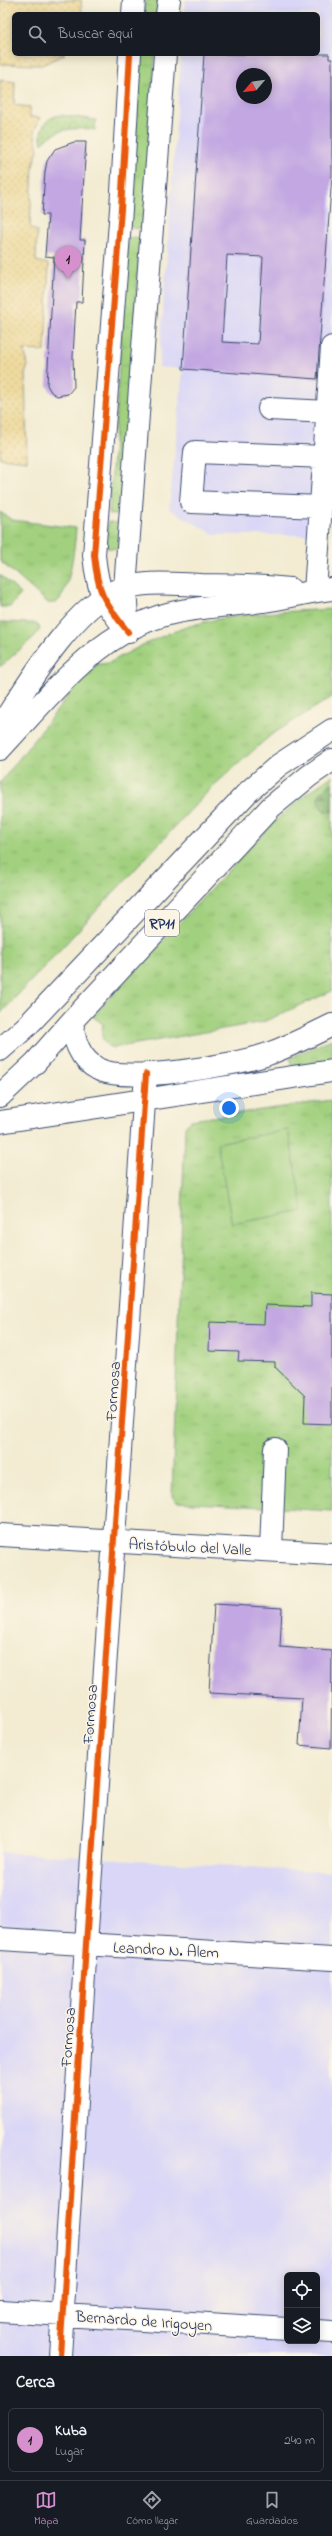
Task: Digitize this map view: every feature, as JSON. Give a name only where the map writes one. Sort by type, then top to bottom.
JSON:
[{"type":"street","points":[[133,12],[134,0]]},
{"type":"street","points":[[168,0],[168,12]]},
{"type":"street","points":[[128,632],[102,598],[96,577],[94,555],[121,209],[130,56]]},
{"type":"street","points":[[128,632],[125,588],[164,56]]},
{"type":"street","points":[[324,590],[321,507],[332,348]]},
{"type":"street","points":[[269,409],[328,412]]},
{"type":"street","points":[[321,507],[190,502],[195,452],[324,457]]},
{"type":"street","points":[[0,727],[36,672],[80,618],[102,598],[125,588],[148,583],[261,586],[324,590]]},
{"type":"street","points":[[0,749],[91,656],[128,632],[166,614],[186,610],[263,601],[324,590]]},
{"type":"street","name":"RP11","points":[[0,1050],[27,1026],[248,792],[279,765],[332,730]]},
{"type":"street","name":"RP11","points":[[0,1096],[35,1063],[72,1020],[271,807],[309,776],[332,760]]},
{"type":"street","points":[[72,1020],[75,1042],[90,1065],[108,1073],[146,1074],[249,1060],[288,1046],[332,1025]]},
{"type":"street","points":[[0,1122],[332,1071]]},
{"type":"street","name":"Formosa","points":[[60,2356],[86,1944],[115,1542],[146,1074]]},
{"type":"street","points":[[271,1550],[275,1449]]},
{"type":"street","name":"Aristóbulo del Valle","points":[[0,1535],[332,1554]]},
{"type":"street","name":"Leandro N. Alem","points":[[0,1939],[332,1959]]},
{"type":"street","name":"Bernardo de Irigoyen","points":[[0,2311],[284,2329]]},
{"type":"street","points":[[320,2331],[332,2332]]},
{"type":"shaded area","points":[[185,0],[332,0],[332,479],[308,535],[215,535],[169,509],[183,369],[159,367],[181,56],[320,56],[320,12],[184,12]]},
{"type":"shaded area","points":[[0,1852],[332,1872],[332,2356],[0,2356]]},
{"type":"green space","points":[[145,0],[159,0],[158,12],[144,12]]},
{"type":"green space","points":[[141,56],[155,56],[143,227],[135,229],[129,225]]},
{"type":"green space","points":[[61,115],[96,120],[95,130],[66,130],[53,135],[42,144],[41,133],[44,125],[51,118]]},
{"type":"green space","points":[[135,237],[140,239],[122,515],[109,514],[128,239]]},
{"type":"green space","points":[[0,512],[12,520],[76,528],[71,568],[65,589],[61,598],[56,603],[48,603],[0,561]]},
{"type":"green space","points":[[108,522],[121,523],[120,549],[107,548]]},
{"type":"green space","points":[[0,575],[21,594],[10,607],[0,607]]},
{"type":"green space","points":[[332,609],[332,697],[271,735],[212,787],[0,1014],[0,783],[83,677],[99,664],[109,663],[150,642],[193,625],[227,617],[244,615]]},
{"type":"green space","points":[[0,622],[34,623],[38,625],[40,629],[35,636],[0,667]]},
{"type":"green space","points":[[332,776],[332,991],[263,1022],[113,1048],[106,1045],[102,1036],[103,1024],[92,1016],[274,822],[306,794]]},
{"type":"green space","points":[[332,783],[332,812],[324,811],[318,803],[318,799],[321,792]]},
{"type":"green space","points":[[332,1039],[332,1060],[295,1065],[291,1064],[290,1059],[294,1056]]},
{"type":"green space","points":[[332,1100],[332,1511],[176,1502],[172,1496],[185,1127],[191,1120]]},
{"type":"green space","points":[[288,1130],[303,1211],[232,1224],[217,1143]]},
{"type":"sand","points":[[0,0],[81,0],[82,12],[12,12],[12,56],[61,56],[42,65],[0,64]]},
{"type":"sand","points":[[0,80],[15,82],[14,105],[30,107],[30,117],[40,118],[34,131],[38,150],[33,166],[30,225],[32,229],[37,231],[36,261],[49,264],[45,351],[24,350],[28,365],[25,374],[27,461],[0,458]]},
{"type":"building","points":[[320,54],[329,54],[329,59],[332,59],[332,175],[317,379],[183,369],[204,56],[320,56]],"holes":[[[227,255],[263,257],[258,344],[222,342]]]},
{"type":"building","points":[[74,142],[86,142],[80,240],[85,240],[82,302],[76,302],[73,357],[74,387],[68,394],[57,396],[51,392],[47,385],[54,257],[45,256],[48,215],[42,215],[47,161],[55,149]]},
{"type":"building","points":[[311,1293],[332,1294],[332,1424],[304,1423],[305,1396],[275,1367],[275,1362],[238,1361],[239,1352],[209,1351],[210,1322],[264,1324],[265,1305],[311,1307]]},
{"type":"building","points":[[214,1604],[282,1608],[280,1647],[332,1651],[331,1748],[299,1745],[302,1698],[209,1693]]},
{"type":"cycle path","points":[[128,632],[113,613],[100,589],[94,555],[121,209],[130,56]]},
{"type":"cycle path","points":[[60,2356],[86,1944],[146,1074]]},
{"type":"place","name":"Kuba","points":[[68,279]]}]
